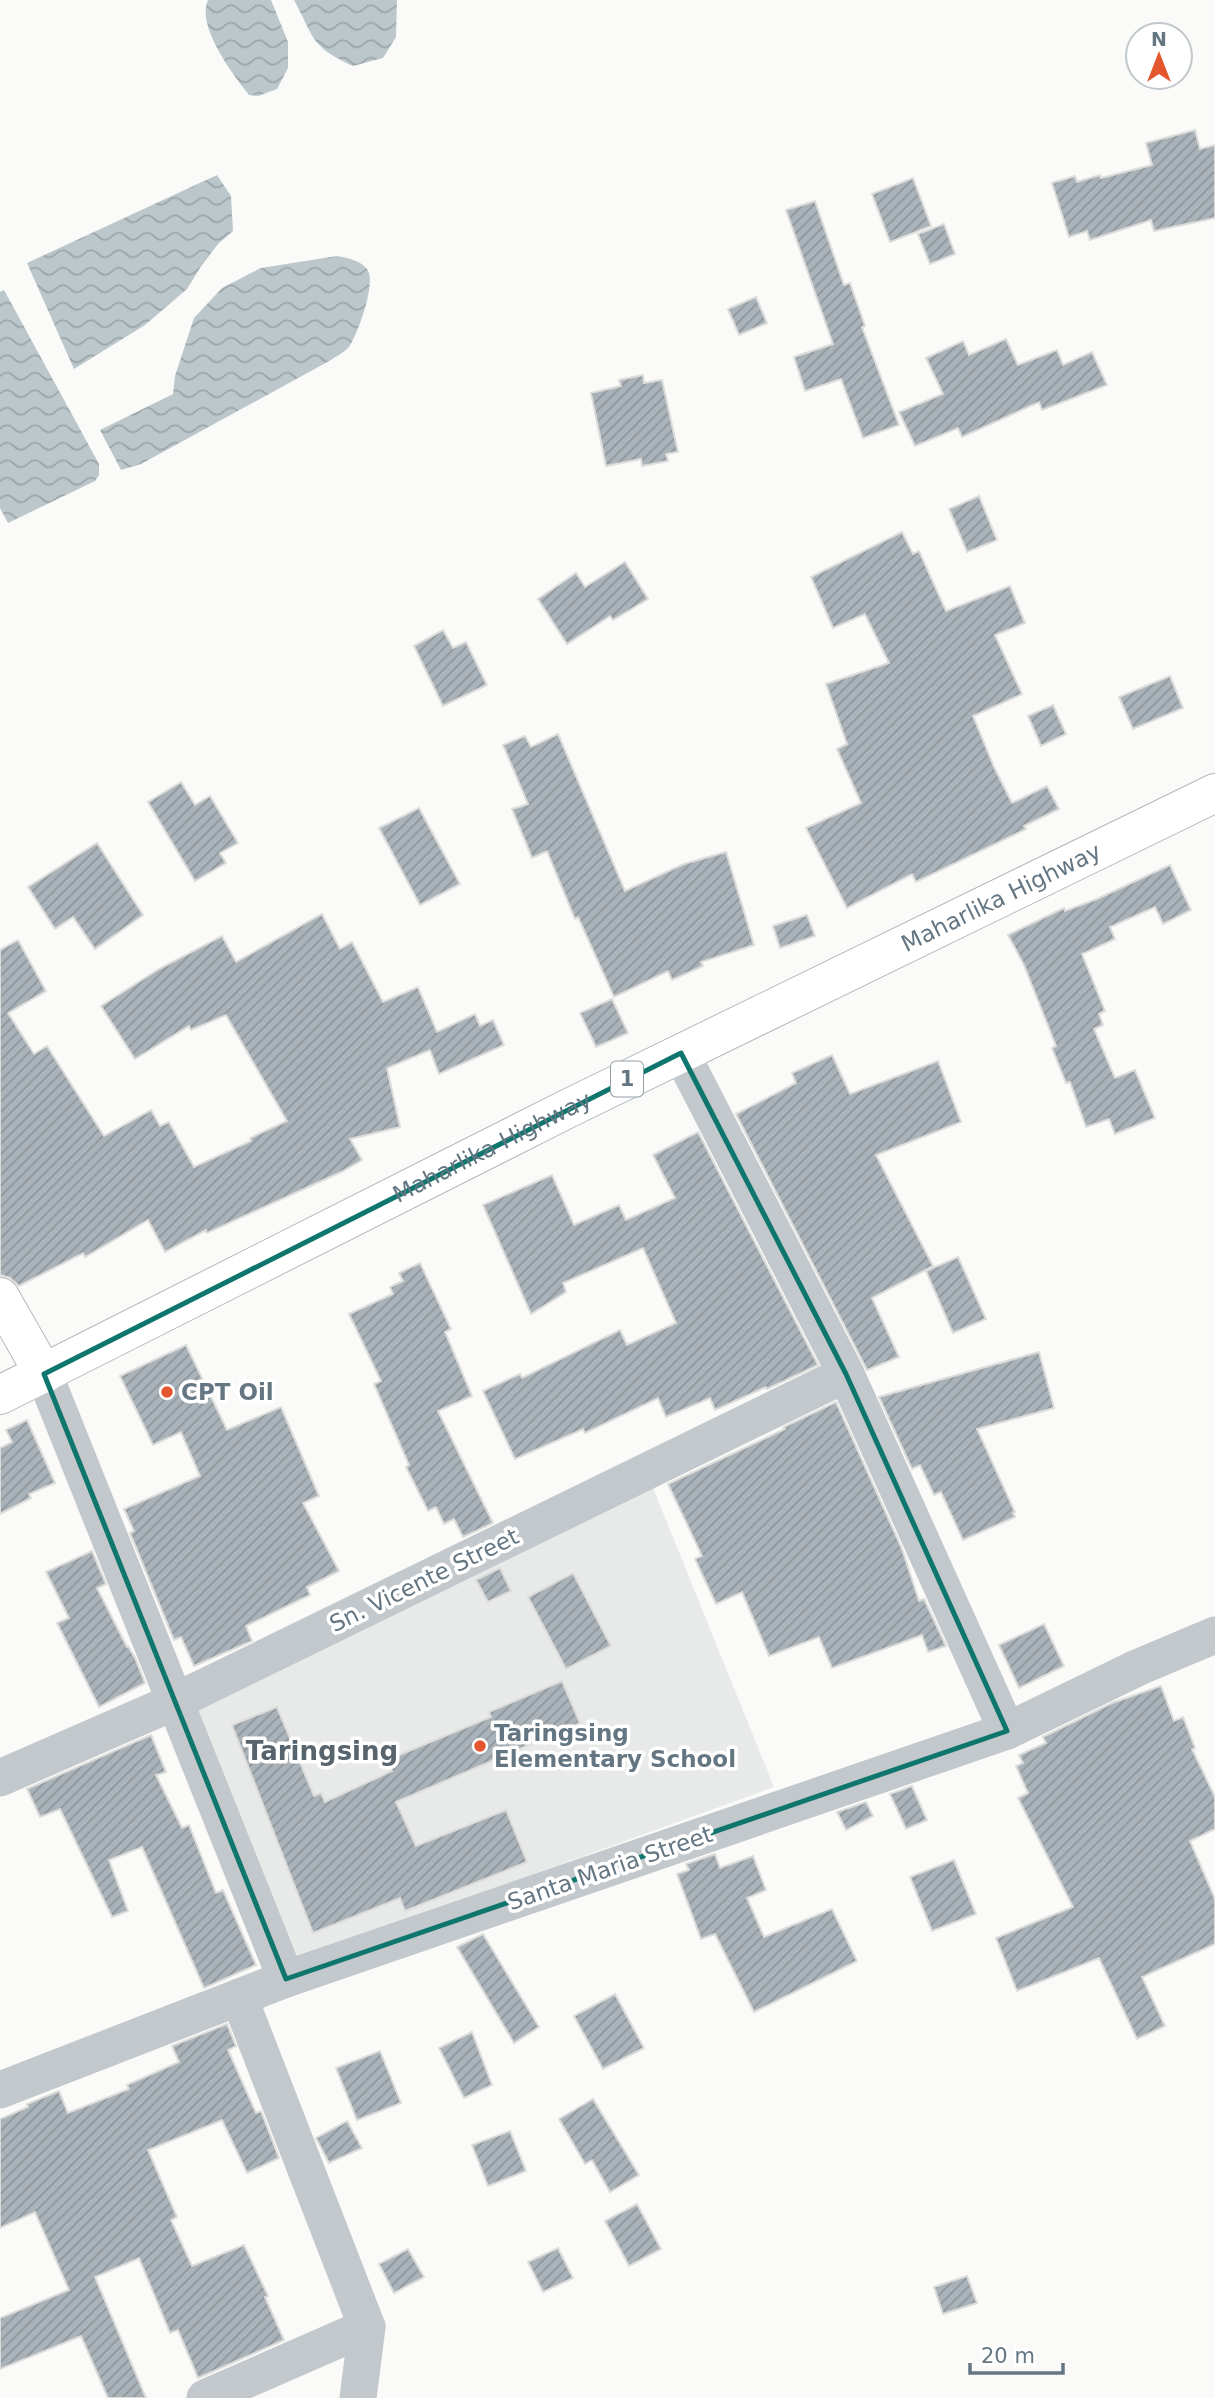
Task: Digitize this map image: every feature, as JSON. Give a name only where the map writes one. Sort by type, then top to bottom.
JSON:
[{"type":"main road","name":"Maharlika Highway","points":[[0,1395],[681,1052],[1215,793]]},
{"type":"main road","points":[[0,1297],[44,1374]]},
{"type":"street","points":[[681,1052],[845,1374],[1007,1731]]},
{"type":"street","points":[[44,1374],[286,1979]]},
{"type":"street","name":"Sn. Vicente Street","points":[[0,1778],[174,1702],[845,1374]]},
{"type":"street","name":"Santa Maria Street","points":[[0,2090],[286,1979],[1007,1731],[1139,1667],[1215,1635]]},
{"type":"street","points":[[239,1997],[368,2327],[358,2398]]},
{"type":"street","points":[[205,2398],[368,2327]]},
{"type":"highlighted area","points":[[681,1053],[846,1374],[1007,1731],[286,1979],[44,1374]]},
{"type":"shaded area","name":"Taringsing Elementary School","points":[[651,1483],[774,1787],[294,1961],[186,1706]]},
{"type":"water","points":[[208,0],[271,0],[288,42],[288,68],[277,89],[258,96],[249,95],[242,86],[211,36],[206,11]]},
{"type":"water","points":[[294,0],[397,0],[396,37],[383,58],[353,66],[321,47]]},
{"type":"water","points":[[217,175],[231,196],[233,231],[218,244],[187,289],[145,325],[74,369],[27,263]]},
{"type":"water","points":[[337,256],[361,263],[367,269],[370,285],[357,331],[347,349],[141,464],[121,470],[100,430],[173,394],[175,376],[194,318],[222,288],[261,268]]},
{"type":"water","points":[[4,290],[99,464],[99,475],[95,481],[8,523],[0,508],[0,292]]},
{"type":"building","points":[[1195,130],[1200,149],[1215,145],[1215,218],[1154,231],[1151,220],[1090,240],[1087,231],[1069,237],[1052,183],[1075,176],[1077,182],[1100,175],[1101,178],[1152,165],[1146,143]]},
{"type":"building","points":[[913,178],[931,226],[890,242],[872,194]]},
{"type":"building","points":[[815,201],[844,285],[850,283],[865,326],[862,327],[899,425],[863,438],[841,379],[805,391],[794,357],[833,344],[786,210]]},
{"type":"building","points":[[944,224],[955,254],[930,264],[918,234]]},
{"type":"building","points":[[756,297],[767,323],[739,335],[728,309]]},
{"type":"building","points":[[1006,339],[1018,365],[1057,350],[1063,365],[1092,352],[1107,385],[1042,410],[1039,402],[962,437],[958,428],[915,446],[899,412],[943,394],[926,358],[963,341],[969,355]]},
{"type":"building","points":[[643,375],[644,383],[662,380],[678,452],[666,454],[668,461],[642,466],[641,459],[606,466],[591,393],[621,386],[619,380]]},
{"type":"building","points":[[979,496],[997,540],[967,552],[949,509]]},
{"type":"building","points":[[902,532],[913,554],[919,551],[946,611],[1010,586],[1025,623],[995,635],[1022,694],[973,716],[1012,803],[1047,786],[1059,809],[1024,826],[1026,829],[916,882],[912,874],[847,908],[806,828],[861,803],[837,749],[847,744],[826,684],[889,663],[865,614],[833,628],[811,577]]},
{"type":"building","points":[[625,562],[648,599],[613,620],[610,616],[567,644],[538,599],[576,573],[585,587]]},
{"type":"building","points":[[443,630],[453,648],[466,642],[487,685],[443,706],[414,646]]},
{"type":"building","points":[[1170,676],[1183,708],[1133,729],[1119,697]]},
{"type":"building","points":[[1053,705],[1066,734],[1041,746],[1028,716]]},
{"type":"building","points":[[558,734],[625,891],[684,864],[726,852],[754,945],[701,962],[703,966],[672,980],[668,971],[614,997],[578,917],[575,919],[547,851],[532,858],[512,809],[528,804],[503,745],[525,736],[531,747]]},
{"type":"building","points":[[181,782],[195,805],[210,796],[238,843],[220,853],[226,863],[195,881],[148,802]]},
{"type":"building","points":[[419,808],[460,884],[420,905],[379,828]]},
{"type":"building","points":[[97,843],[143,915],[95,949],[73,917],[55,929],[28,887]]},
{"type":"building","points":[[1170,865],[1191,910],[1163,924],[1155,907],[1110,927],[1115,939],[1082,954],[1105,1011],[1099,1014],[1103,1025],[1094,1029],[1115,1078],[1135,1070],[1155,1118],[1115,1134],[1109,1119],[1086,1127],[1070,1082],[1066,1083],[1052,1048],[1056,1046],[1024,965],[1008,935],[1064,908],[1065,911],[1097,899]]},
{"type":"building","points":[[322,914],[340,949],[352,942],[383,1002],[418,987],[437,1032],[475,1014],[480,1026],[493,1020],[504,1045],[439,1074],[430,1050],[387,1068],[400,1127],[350,1139],[362,1160],[341,1172],[207,1233],[206,1230],[165,1252],[148,1220],[85,1257],[83,1253],[19,1286],[10,1278],[0,1275],[0,950],[18,940],[46,991],[8,1013],[34,1054],[47,1046],[104,1136],[151,1110],[160,1126],[169,1122],[194,1167],[287,1121],[226,1015],[191,1030],[189,1026],[135,1059],[101,1006],[159,969],[222,936],[236,962]]},
{"type":"building","points":[[807,915],[815,936],[780,948],[773,926]]},
{"type":"building","points":[[612,999],[628,1033],[596,1047],[580,1013]]},
{"type":"building","points":[[832,1055],[850,1094],[938,1061],[961,1122],[876,1155],[933,1266],[872,1298],[899,1357],[867,1370],[736,1114],[796,1083],[792,1073]]},
{"type":"building","points":[[698,1132],[818,1365],[715,1410],[710,1398],[666,1417],[658,1398],[585,1433],[583,1429],[515,1459],[483,1391],[520,1374],[522,1378],[620,1330],[627,1345],[676,1323],[643,1248],[563,1283],[566,1292],[531,1314],[483,1205],[552,1175],[574,1225],[619,1205],[626,1220],[675,1198],[653,1155]]},
{"type":"building","points":[[958,1257],[986,1319],[953,1333],[926,1271]]},
{"type":"building","points":[[420,1263],[451,1329],[445,1332],[472,1396],[438,1411],[493,1523],[463,1537],[454,1519],[444,1524],[436,1507],[428,1511],[406,1467],[409,1465],[374,1384],[381,1381],[349,1314],[393,1294],[390,1287],[403,1281],[399,1273]]},
{"type":"building","points":[[186,1345],[227,1430],[281,1407],[319,1496],[303,1503],[339,1571],[307,1587],[310,1595],[246,1626],[252,1641],[194,1666],[181,1637],[174,1640],[130,1533],[134,1531],[124,1509],[200,1476],[181,1432],[153,1445],[120,1376]]},
{"type":"building","points":[[1039,1352],[1054,1408],[977,1429],[1015,1517],[963,1540],[941,1492],[934,1495],[920,1465],[912,1469],[879,1397]]},
{"type":"building","points":[[836,1402],[902,1549],[919,1601],[924,1599],[946,1646],[928,1652],[922,1635],[832,1668],[819,1637],[769,1656],[742,1592],[716,1604],[695,1559],[702,1556],[668,1484]]},
{"type":"building","points":[[27,1420],[55,1483],[29,1494],[31,1498],[0,1514],[0,1448],[12,1442],[6,1430]]},
{"type":"building","points":[[92,1551],[106,1584],[97,1588],[135,1658],[145,1683],[99,1707],[57,1623],[69,1618],[46,1572]]},
{"type":"building","points":[[500,1568],[511,1591],[488,1602],[476,1580]]},
{"type":"building","points":[[573,1573],[611,1646],[566,1669],[528,1597]]},
{"type":"building","points":[[1044,1624],[1064,1666],[1019,1688],[999,1645]]},
{"type":"building","points":[[562,1681],[580,1723],[396,1802],[416,1846],[506,1810],[527,1862],[405,1911],[400,1898],[313,1933],[232,1725],[277,1707],[314,1796],[321,1793],[325,1802],[392,1771],[387,1760],[491,1717],[489,1712]]},
{"type":"building","points":[[1161,1686],[1174,1721],[1183,1717],[1195,1748],[1192,1749],[1215,1797],[1215,1829],[1190,1841],[1215,1899],[1215,1944],[1142,1977],[1165,2026],[1137,2039],[1099,1958],[1017,1991],[996,1938],[1073,1907],[1018,1798],[1028,1793],[1016,1766],[1023,1763],[1019,1755],[1046,1743],[1043,1737],[1112,1703]]},
{"type":"building","points":[[151,1735],[166,1772],[156,1775],[182,1828],[189,1825],[216,1893],[223,1890],[256,1965],[204,1988],[142,1847],[109,1860],[128,1911],[112,1917],[60,1809],[40,1817],[27,1789]]},
{"type":"building","points":[[912,1786],[927,1820],[906,1829],[890,1794]]},
{"type":"building","points":[[866,1802],[873,1816],[846,1830],[837,1812]]},
{"type":"building","points":[[715,1854],[720,1868],[753,1856],[766,1890],[747,1898],[764,1937],[832,1909],[857,1961],[754,2012],[715,1934],[701,1939],[677,1874],[689,1870],[686,1864]]},
{"type":"building","points":[[954,1860],[976,1914],[932,1931],[910,1877]]},
{"type":"building","points":[[483,1934],[539,2027],[514,2043],[457,1947]]},
{"type":"building","points":[[615,1994],[644,2048],[603,2069],[574,2016]]},
{"type":"building","points":[[227,2024],[236,2046],[228,2050],[256,2113],[261,2111],[279,2158],[247,2173],[222,2120],[148,2150],[177,2217],[171,2220],[192,2266],[244,2245],[268,2296],[265,2297],[284,2340],[198,2378],[178,2330],[170,2333],[139,2258],[95,2277],[146,2398],[108,2398],[81,2336],[0,2369],[0,2318],[69,2290],[35,2212],[0,2228],[0,2119],[59,2091],[68,2113],[129,2089],[127,2085],[179,2062],[172,2046]]},
{"type":"building","points":[[472,2032],[492,2085],[464,2098],[439,2048]]},
{"type":"building","points":[[380,2051],[401,2103],[357,2120],[336,2068]]},
{"type":"building","points":[[593,2099],[639,2175],[610,2192],[592,2160],[585,2164],[559,2119]]},
{"type":"building","points":[[347,2121],[362,2148],[329,2163],[316,2138]]},
{"type":"building","points":[[510,2131],[526,2171],[488,2186],[472,2145]]},
{"type":"building","points":[[637,2204],[661,2249],[629,2266],[605,2221]]},
{"type":"building","points":[[558,2248],[573,2278],[543,2292],[528,2262]]},
{"type":"building","points":[[408,2249],[424,2277],[394,2293],[379,2264]]},
{"type":"building","points":[[967,2276],[977,2303],[943,2314],[934,2287]]},
{"type":"place","name":"CPT Oil","points":[[167,1392]]},
{"type":"place","name":"Taringsing Elementary School","points":[[480,1746]]},
{"type":"district","name":"Taringsing","points":[[322,1751]]}]
